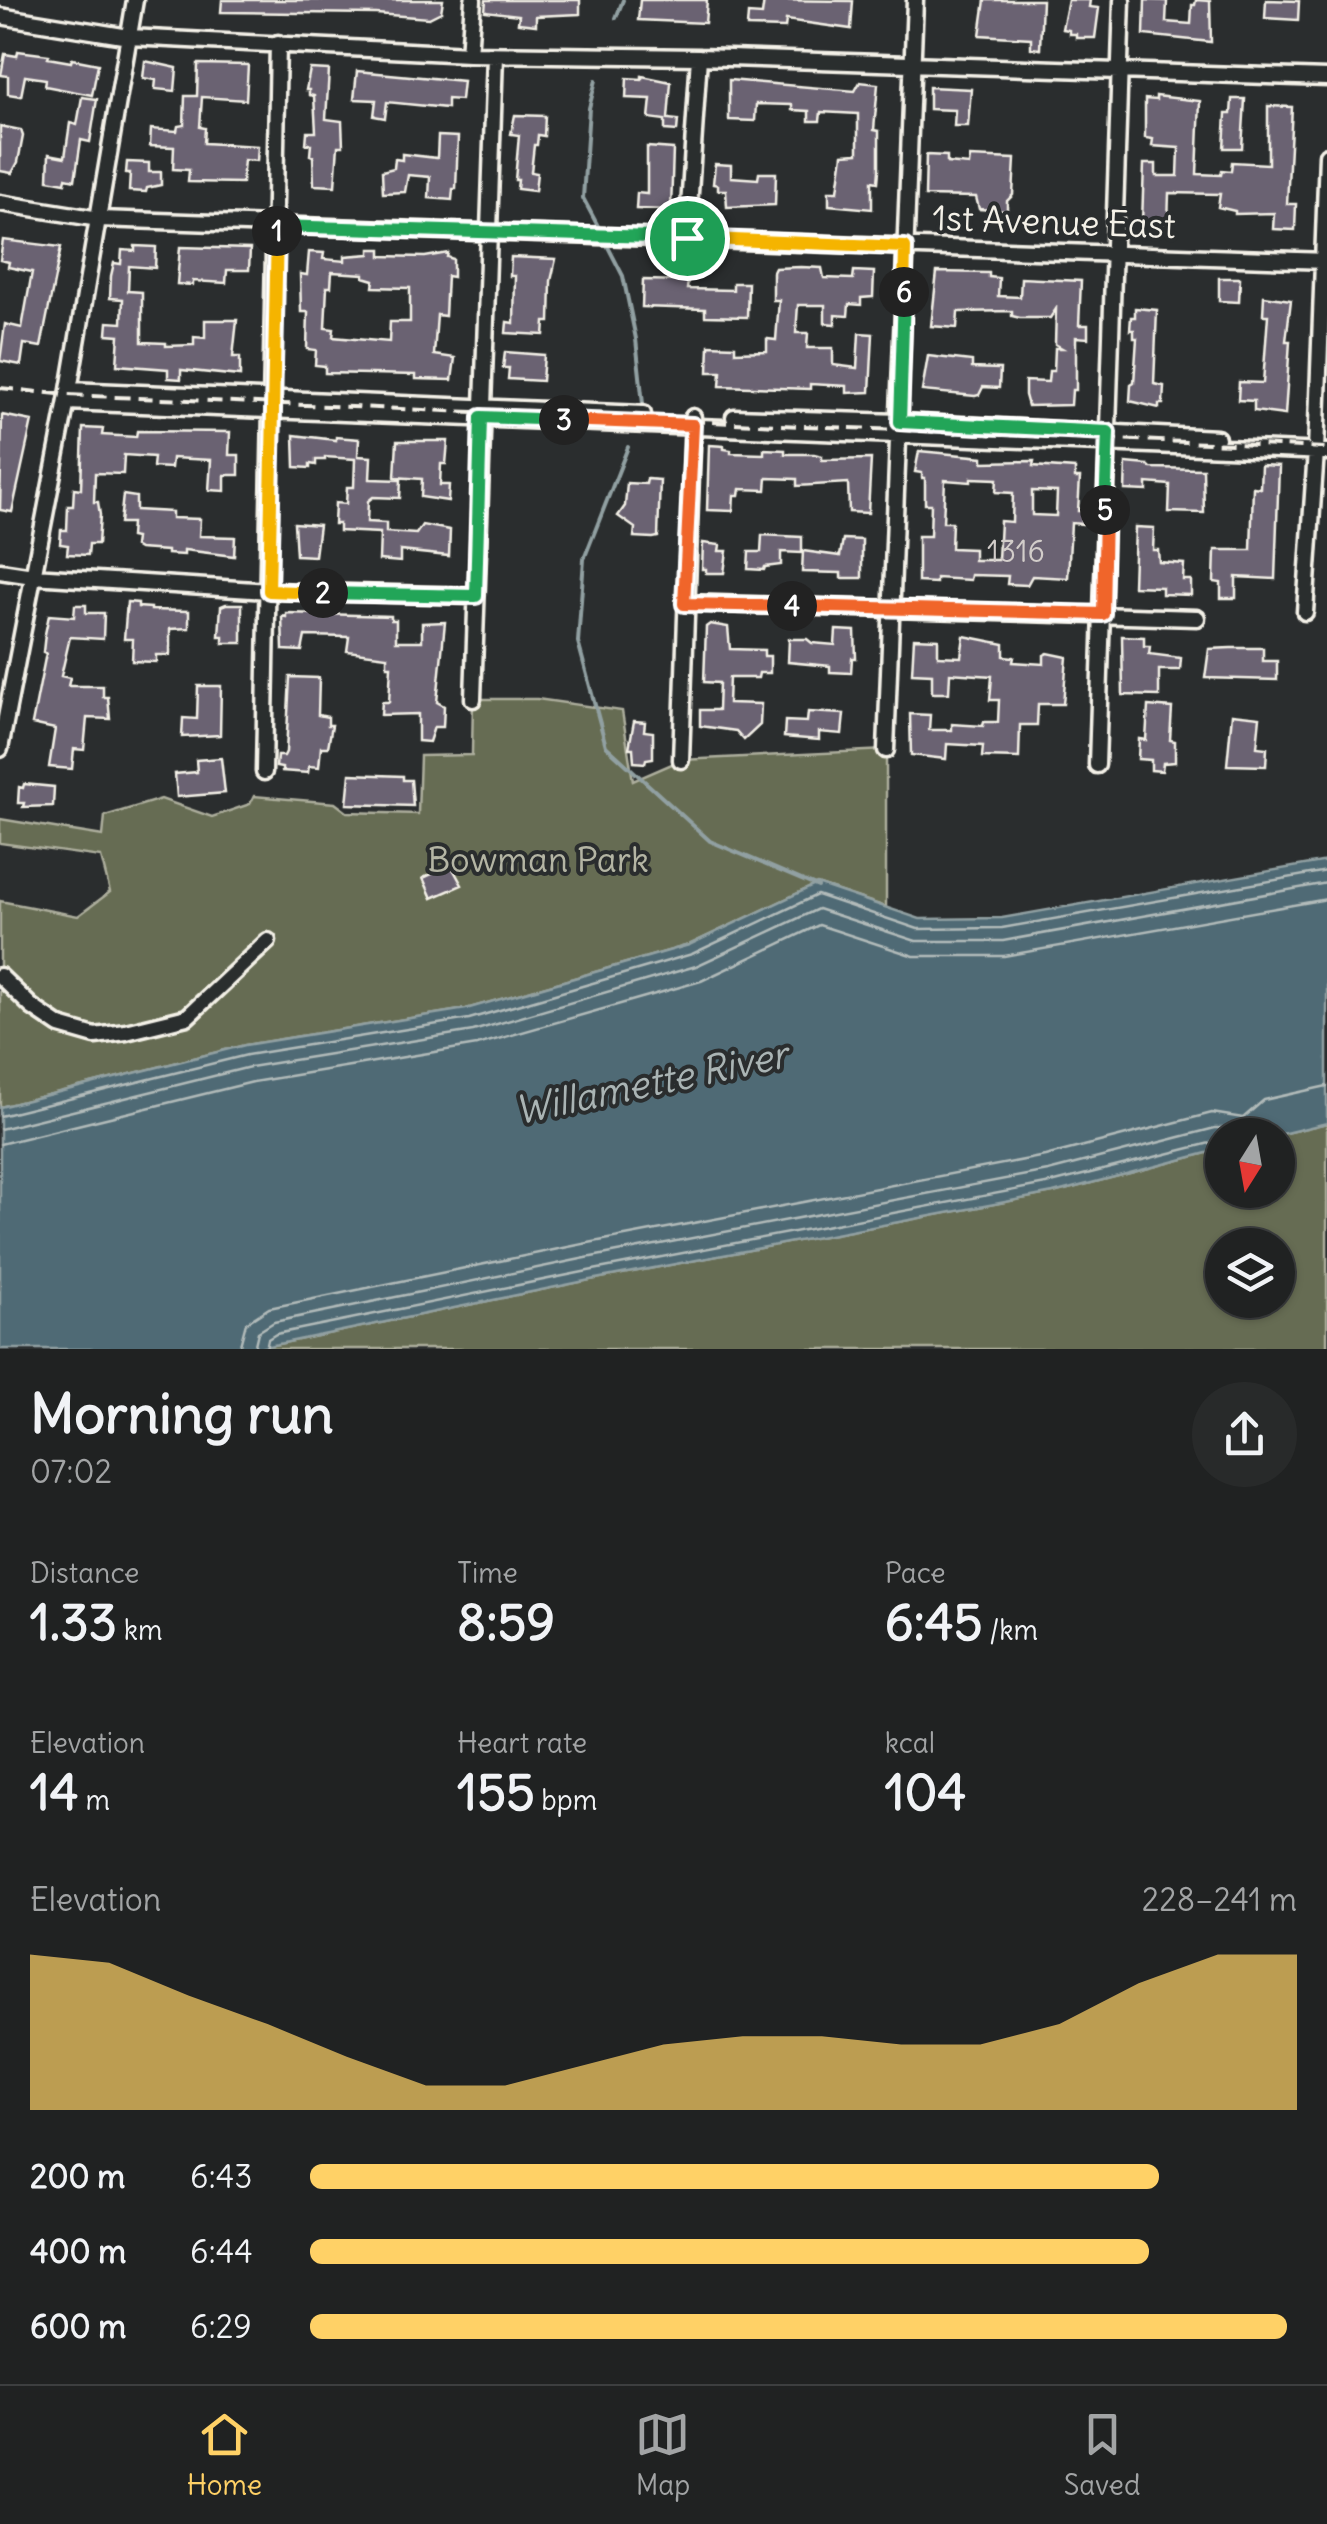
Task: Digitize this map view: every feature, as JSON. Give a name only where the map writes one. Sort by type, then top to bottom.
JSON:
[{"type":"street","points":[[0,749],[68,396],[135,0]]},
{"type":"street","points":[[468,54],[473,0]]},
{"type":"street","points":[[886,750],[915,0]]},
{"type":"street","points":[[1097,766],[1122,0]]},
{"type":"street","points":[[0,16],[129,37],[468,54],[699,57],[1327,78]]},
{"type":"street","points":[[264,772],[278,42]]},
{"type":"street","points":[[473,699],[495,55]]},
{"type":"street","points":[[687,238],[699,57]]},
{"type":"street","points":[[1305,612],[1321,448],[1327,155]]},
{"type":"street","name":"1st Avenue East","points":[[0,204],[98,219],[1325,261]]},
{"type":"street","points":[[68,396],[900,427],[1321,448]]},
{"type":"street","points":[[681,760],[693,421]]},
{"type":"street","points":[[0,571],[269,591],[476,596]]},
{"type":"street","points":[[684,604],[1197,618]]},
{"type":"street","points":[[0,976],[32,1007],[60,1026],[95,1036],[126,1032],[187,1017],[268,941]]},
{"type":"green space","name":"Bowman Park","points":[[473,699],[537,699],[622,711],[633,781],[681,760],[886,750],[886,907],[817,884],[689,945],[466,1009],[245,1045],[0,1107],[0,901],[78,916],[110,892],[101,857],[0,843],[0,819],[103,836],[105,816],[161,799],[212,817],[250,804],[254,796],[335,803],[347,812],[418,814],[420,756],[472,755]]},
{"type":"green space","points":[[1327,1123],[1327,1349],[254,1349],[590,1280],[1053,1193],[1205,1153],[1205,1208],[1295,1208],[1295,1131]]},
{"type":"water","name":"Willamette River","points":[[1327,861],[1327,1123],[1295,1131],[1295,1118],[1205,1118],[1205,1153],[1053,1193],[590,1280],[254,1349],[0,1349],[0,1107],[245,1045],[466,1009],[689,945],[817,884],[920,919],[1002,918]]},
{"type":"building","points":[[222,0],[443,0],[441,12],[429,18],[221,12]]},
{"type":"building","points":[[486,0],[580,0],[580,14],[536,16],[536,25],[518,23],[519,15],[485,11]]},
{"type":"building","points":[[640,0],[707,0],[705,23],[638,20]]},
{"type":"building","points":[[764,0],[853,1],[851,29],[786,20],[785,28],[747,27],[748,14],[762,15]]},
{"type":"building","points":[[985,0],[1042,0],[1040,49],[1031,48],[1031,38],[980,35]]},
{"type":"building","points":[[1068,0],[1090,0],[1089,7],[1099,8],[1095,38],[1076,38],[1076,34],[1062,29]]},
{"type":"building","points":[[1145,0],[1167,1],[1166,22],[1191,24],[1196,0],[1210,1],[1211,42],[1144,35]]},
{"type":"building","points":[[1266,0],[1299,1],[1298,20],[1265,18]]},
{"type":"building","points":[[18,51],[98,64],[92,95],[45,86],[46,79],[25,76],[21,96],[8,94],[8,76],[1,75],[5,54],[17,56]]},
{"type":"building","points":[[145,61],[177,68],[175,91],[155,89],[156,80],[143,78]]},
{"type":"building","points":[[198,64],[248,65],[246,100],[202,97],[200,127],[205,128],[204,143],[258,146],[257,161],[244,160],[242,183],[188,182],[189,170],[173,169],[174,147],[150,146],[151,129],[177,131],[178,126],[184,125],[185,96],[197,96]]},
{"type":"building","points":[[310,69],[329,70],[326,119],[342,121],[343,146],[338,146],[335,186],[314,185],[311,144],[306,144],[307,132],[316,132],[314,96],[306,90]]},
{"type":"building","points":[[357,71],[463,81],[461,100],[447,99],[447,108],[387,102],[385,118],[374,116],[376,100],[354,99]]},
{"type":"building","points":[[642,76],[671,82],[668,119],[678,120],[677,131],[665,130],[665,120],[649,118],[651,99],[626,98],[627,78]]},
{"type":"building","points":[[729,80],[855,91],[860,82],[878,84],[874,130],[879,131],[879,170],[878,182],[872,181],[872,209],[829,205],[829,191],[838,191],[843,154],[858,153],[858,114],[821,112],[820,121],[809,121],[809,111],[792,110],[792,105],[756,104],[755,121],[729,120]]},
{"type":"building","points":[[929,87],[971,89],[968,126],[954,126],[955,110],[929,109]]},
{"type":"building","points":[[1156,96],[1200,101],[1197,174],[1221,175],[1222,170],[1231,171],[1232,162],[1268,164],[1268,106],[1292,107],[1287,204],[1296,204],[1295,230],[1273,229],[1274,213],[1235,214],[1218,207],[1220,194],[1169,193],[1168,224],[1142,223],[1144,164],[1156,164],[1156,176],[1178,176],[1179,148],[1152,146],[1153,139],[1145,138],[1145,99],[1156,100]]},
{"type":"building","points":[[82,97],[97,99],[90,142],[81,140],[75,180],[48,180],[49,154],[65,157],[70,123],[77,125]]},
{"type":"building","points":[[1232,99],[1245,99],[1242,148],[1224,148],[1226,114],[1231,114]]},
{"type":"building","points":[[515,115],[545,116],[544,136],[538,135],[534,145],[531,172],[537,173],[535,191],[517,189],[519,135],[511,134]]},
{"type":"building","points":[[0,126],[21,130],[23,136],[12,173],[0,171]]},
{"type":"building","points":[[438,136],[458,137],[452,200],[429,198],[430,177],[408,175],[405,192],[383,193],[382,171],[394,168],[395,159],[402,160],[402,154],[437,158]]},
{"type":"building","points":[[647,147],[673,149],[671,210],[636,209],[637,193],[647,194]]},
{"type":"building","points":[[926,155],[947,156],[947,163],[969,165],[970,157],[1015,159],[1013,195],[1007,201],[1007,211],[979,209],[976,197],[925,196]]},
{"type":"building","points":[[127,162],[149,163],[149,172],[161,172],[161,185],[147,188],[146,192],[129,191]]},
{"type":"building","points":[[715,164],[731,165],[731,177],[758,179],[759,173],[776,173],[775,205],[727,207],[726,190],[718,190],[718,185],[713,184]]},
{"type":"building","points":[[3,240],[61,247],[41,347],[24,344],[21,365],[0,361],[5,324],[22,328],[32,272],[8,267],[9,262],[0,260]]},
{"type":"building","points":[[135,246],[156,247],[155,268],[129,266],[128,291],[142,292],[142,342],[194,345],[194,337],[205,338],[205,320],[237,320],[233,357],[240,357],[240,376],[181,370],[181,379],[168,378],[168,369],[117,365],[119,335],[107,334],[108,322],[122,323],[123,299],[110,298],[111,276],[114,263],[121,264],[122,250],[135,251]]},
{"type":"building","points":[[180,247],[250,249],[249,270],[227,270],[226,283],[177,284]]},
{"type":"building","points":[[370,249],[381,249],[381,256],[448,253],[447,257],[453,259],[453,277],[447,276],[445,316],[437,315],[434,355],[455,358],[452,380],[416,379],[416,375],[325,373],[325,366],[315,365],[316,350],[307,349],[308,312],[301,312],[300,274],[307,275],[309,252],[324,253],[323,259],[345,261],[345,256],[370,254]],"holes":[[[332,272],[364,274],[374,280],[373,287],[410,288],[410,322],[390,322],[389,342],[333,337],[334,329],[325,328],[327,287],[331,287]]]},
{"type":"building","points":[[511,257],[556,259],[550,322],[545,322],[544,335],[506,333],[507,322],[514,323],[515,276],[510,276]]},
{"type":"building","points":[[775,268],[822,268],[824,278],[853,279],[854,271],[874,272],[873,297],[861,298],[861,305],[849,304],[848,316],[835,315],[835,324],[825,323],[825,305],[798,305],[796,333],[808,333],[807,348],[833,348],[833,365],[857,368],[859,333],[873,334],[870,392],[847,393],[847,386],[810,384],[810,389],[720,386],[721,372],[708,372],[709,345],[735,346],[735,352],[767,351],[767,339],[776,340],[779,300],[773,300],[773,272]]},
{"type":"building","points":[[937,272],[989,273],[989,277],[999,278],[998,296],[1020,297],[1021,278],[1081,281],[1079,325],[1088,325],[1088,338],[1076,337],[1076,390],[1072,390],[1071,405],[1028,406],[1025,395],[1025,381],[1048,382],[1049,371],[1054,371],[1055,348],[1062,348],[1055,344],[1056,309],[1050,318],[1020,318],[1012,316],[1012,311],[958,312],[957,328],[931,326]]},
{"type":"building","points":[[1219,278],[1240,278],[1239,302],[1219,301]]},
{"type":"building","points":[[643,280],[688,281],[687,289],[733,290],[733,283],[748,283],[747,317],[705,316],[705,309],[642,307]]},
{"type":"building","points":[[1264,296],[1291,300],[1285,415],[1254,411],[1254,401],[1238,400],[1239,382],[1263,383],[1268,315],[1263,315]]},
{"type":"building","points":[[1135,308],[1157,310],[1154,384],[1164,386],[1163,404],[1159,408],[1130,401],[1137,338],[1134,330],[1130,330]]},
{"type":"building","points":[[505,352],[544,355],[542,381],[508,379],[509,368],[503,368]]},
{"type":"building","points":[[928,356],[972,361],[972,368],[1000,369],[999,388],[983,387],[975,396],[922,391]]},
{"type":"building","points":[[2,415],[32,421],[12,512],[0,510]]},
{"type":"building","points":[[83,428],[103,429],[102,435],[136,437],[137,431],[230,432],[229,455],[239,455],[239,475],[225,475],[225,491],[209,490],[211,460],[172,458],[171,468],[153,467],[154,457],[124,455],[123,474],[95,473],[94,502],[98,502],[100,515],[98,544],[89,544],[88,555],[67,554],[68,545],[60,544],[61,530],[67,530],[74,488],[81,489]]},
{"type":"building","points":[[294,435],[359,439],[358,456],[371,457],[370,479],[401,480],[400,498],[373,497],[368,501],[367,522],[386,523],[386,532],[416,534],[422,525],[450,530],[449,556],[400,551],[400,562],[379,560],[380,533],[339,531],[339,524],[334,524],[335,503],[346,504],[347,487],[354,487],[355,459],[325,457],[316,460],[316,465],[310,464],[310,468],[295,467]]},
{"type":"building","points":[[397,441],[448,441],[440,485],[449,485],[448,501],[421,497],[422,479],[395,477]]},
{"type":"building","points":[[709,445],[724,446],[731,453],[764,454],[764,449],[814,454],[822,456],[822,460],[871,459],[868,513],[849,512],[848,483],[797,486],[797,479],[767,478],[766,490],[740,489],[739,495],[734,495],[733,511],[707,510]]},
{"type":"building","points":[[919,451],[983,457],[983,462],[1034,461],[1033,466],[1075,469],[1075,478],[1080,478],[1078,511],[1082,511],[1082,524],[1071,523],[1068,578],[1032,576],[1027,585],[1007,584],[1008,576],[971,575],[970,580],[936,578],[936,583],[918,582],[918,536],[930,536],[931,504],[925,504],[925,478],[915,472]],"holes":[[[971,478],[997,479],[996,492],[1013,493],[1012,522],[1000,521],[998,560],[974,560],[974,549],[951,548],[952,522],[943,522],[945,480],[971,482]],[[1032,491],[1057,492],[1056,516],[1032,515]]]},
{"type":"building","points":[[1126,463],[1151,468],[1203,469],[1204,513],[1169,512],[1170,485],[1147,483],[1147,491],[1125,490]]},
{"type":"building","points":[[1261,465],[1279,466],[1275,579],[1236,577],[1236,598],[1221,598],[1221,583],[1214,582],[1215,550],[1251,550],[1253,487],[1260,488]]},
{"type":"building","points":[[647,479],[660,480],[658,537],[634,537],[635,528],[618,516],[625,506],[627,483],[646,484]]},
{"type":"building","points":[[123,495],[136,497],[136,510],[172,512],[172,518],[200,519],[199,536],[235,537],[234,556],[139,549],[134,546],[135,538],[130,537],[131,523],[120,523]]},
{"type":"building","points":[[294,523],[319,525],[315,556],[296,555]]},
{"type":"building","points":[[1135,527],[1154,528],[1153,550],[1158,550],[1159,562],[1184,564],[1183,580],[1191,580],[1191,595],[1162,594],[1162,587],[1133,586]]},
{"type":"building","points":[[762,535],[802,537],[802,553],[781,552],[781,565],[748,569],[749,552],[761,552]]},
{"type":"building","points":[[843,539],[862,540],[862,578],[802,572],[803,551],[840,556]]},
{"type":"building","points":[[703,543],[720,545],[719,551],[727,551],[724,573],[706,573],[702,569]]},
{"type":"building","points":[[127,602],[151,610],[189,611],[189,628],[170,629],[170,655],[156,655],[156,662],[132,661],[133,639],[124,639]]},
{"type":"building","points":[[242,604],[242,643],[223,643],[223,636],[219,636],[221,606]]},
{"type":"building","points":[[75,605],[86,605],[86,613],[104,613],[103,639],[70,637],[61,676],[70,678],[68,686],[103,686],[110,719],[87,718],[84,750],[74,749],[72,769],[49,767],[55,729],[32,724],[46,653],[45,634],[49,615],[74,617]]},
{"type":"building","points":[[286,613],[391,616],[391,620],[396,620],[396,641],[422,641],[422,623],[445,622],[437,702],[444,706],[443,727],[434,727],[429,742],[418,741],[418,714],[381,715],[382,702],[389,702],[391,666],[387,666],[387,656],[347,651],[349,637],[305,636],[302,651],[283,650],[282,616],[286,617]]},
{"type":"building","points":[[706,627],[728,627],[730,649],[764,650],[764,656],[770,656],[770,673],[759,673],[758,678],[729,678],[728,703],[761,704],[760,725],[744,740],[736,731],[700,726],[700,710],[718,710],[719,683],[704,682]]},
{"type":"building","points":[[836,630],[855,631],[856,658],[852,658],[851,673],[830,672],[830,666],[788,662],[789,639],[835,645]]},
{"type":"building","points":[[964,636],[1004,644],[1004,656],[1014,657],[1013,662],[1044,664],[1044,655],[1048,653],[1067,657],[1063,704],[1038,704],[1037,725],[1020,725],[1019,758],[982,757],[983,746],[947,744],[946,759],[911,755],[910,714],[930,715],[929,730],[952,730],[952,724],[983,726],[984,722],[998,722],[999,700],[990,700],[992,676],[950,673],[949,693],[932,693],[932,674],[912,673],[914,638],[938,639],[938,656],[961,657]]},
{"type":"building","points":[[1122,636],[1144,637],[1144,646],[1150,646],[1149,654],[1181,658],[1180,670],[1159,670],[1159,696],[1123,695]]},
{"type":"building","points":[[1263,648],[1263,661],[1277,661],[1277,680],[1205,678],[1209,649]]},
{"type":"building","points":[[290,677],[319,678],[318,715],[328,717],[328,725],[332,725],[328,747],[321,747],[319,767],[309,766],[308,773],[276,767],[277,756],[286,752]]},
{"type":"building","points":[[198,686],[221,686],[220,735],[182,737],[183,718],[197,719]]},
{"type":"building","points":[[1148,706],[1172,708],[1170,740],[1175,741],[1175,762],[1163,763],[1162,771],[1151,770],[1151,760],[1138,759],[1139,739],[1146,740]]},
{"type":"building","points":[[808,712],[844,714],[842,734],[819,732],[819,740],[784,737],[785,721],[807,722]]},
{"type":"building","points":[[1232,714],[1260,717],[1257,747],[1267,748],[1266,766],[1227,765]]},
{"type":"building","points":[[634,721],[645,722],[644,731],[653,732],[653,758],[645,763],[634,762],[633,748],[629,748]]},
{"type":"building","points":[[221,758],[225,793],[177,797],[175,774],[197,772],[196,760]]},
{"type":"building","points":[[350,774],[403,776],[403,780],[411,780],[413,806],[347,804]]},
{"type":"building","points":[[19,787],[54,787],[53,806],[23,807],[24,803],[18,803]]},
{"type":"building","points":[[451,865],[462,885],[432,898],[423,878]]},
{"type":"waterway","points":[[616,18],[623,0]]},
{"type":"waterway","points":[[596,80],[589,108],[583,198],[600,230]]},
{"type":"waterway","points":[[604,239],[623,276],[636,339],[643,404]]},
{"type":"waterway","points":[[628,447],[584,559],[578,642],[606,746],[710,841],[818,887]]},
{"type":"railway","points":[[0,388],[68,395],[1327,448]]},
{"type":"route","points":[[277,226],[687,238],[905,247],[900,422],[1108,432],[1103,614],[684,604],[693,425],[481,417],[476,596],[269,591],[277,226]]}]
